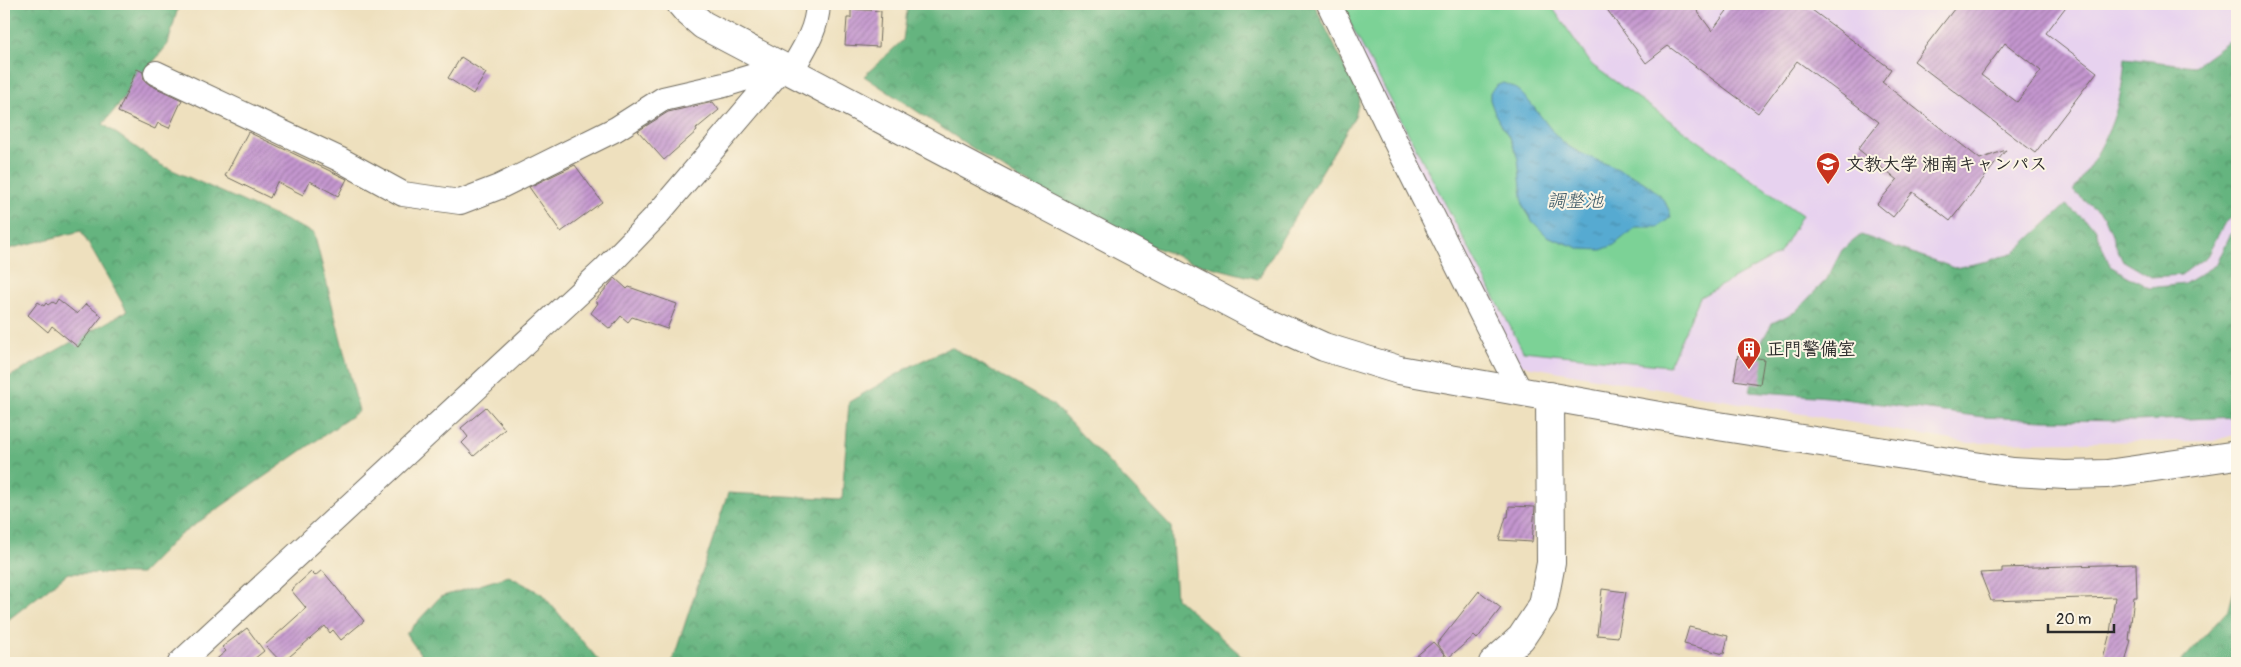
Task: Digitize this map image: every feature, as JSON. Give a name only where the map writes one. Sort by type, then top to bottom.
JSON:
[{"type":"street","points":[[681,4],[687,12],[703,25],[1253,315],[1324,347],[1399,370],[1709,424],[2013,472],[2065,475],[2107,474],[2237,456]]},
{"type":"street","points":[[180,663],[604,270],[656,216],[804,48],[817,20],[818,4]]},
{"type":"street","points":[[1329,4],[1397,146],[1520,391]]},
{"type":"street","points":[[156,73],[339,159],[403,194],[460,202],[499,187],[616,129],[663,99],[787,69]]},
{"type":"street","points":[[1492,663],[1521,638],[1543,605],[1551,563],[1550,396]]},
{"type":"shaded area","name":"文教大学 湘南キャンパス","points":[[1321,4],[2237,4],[2237,434],[2213,441],[1969,443],[1515,364]]},
{"type":"green space","points":[[4,4],[179,4],[168,44],[103,124],[161,165],[314,233],[359,411],[177,537],[141,574],[68,573],[4,623],[4,385],[9,377],[127,311],[81,231],[4,250]]},
{"type":"green space","points":[[908,4],[1314,4],[1360,98],[1355,116],[1258,279],[1192,262],[1136,240],[1019,179],[864,76],[903,40]]},
{"type":"green space","points":[[1340,4],[1550,4],[1592,65],[1802,215],[1779,254],[1700,297],[1669,366],[1523,351]]},
{"type":"green space","points":[[2237,40],[2237,213],[2224,224],[2207,256],[2181,275],[2151,277],[2122,260],[2105,217],[2073,191],[2094,159],[2110,129],[2120,96],[2125,58],[2194,66],[2227,42]]},
{"type":"green space","points":[[2066,205],[2095,228],[2110,266],[2149,288],[2184,284],[2217,264],[2230,235],[2237,229],[2237,417],[2136,421],[1983,417],[1828,397],[1750,391],[1761,343],[1772,323],[1795,312],[1827,279],[1842,250],[1861,235],[1955,268],[1988,261],[2015,252]]},
{"type":"green space","points":[[951,347],[1053,405],[1171,527],[1176,598],[1250,663],[672,663],[728,493],[842,499],[849,402],[913,365]]},
{"type":"green space","points":[[509,576],[542,594],[601,663],[427,663],[406,634],[440,597]]},
{"type":"green space","points":[[2237,580],[2237,663],[2180,663],[2229,609]]},
{"type":"water","name":"調整池","points":[[1503,83],[1512,86],[1520,92],[1568,146],[1628,174],[1656,191],[1666,203],[1671,217],[1658,227],[1636,227],[1614,245],[1601,250],[1581,249],[1547,236],[1533,222],[1523,206],[1518,159],[1511,140],[1496,116],[1490,100],[1490,92],[1496,86]]},
{"type":"building","points":[[1603,4],[1692,4],[1712,31],[1732,4],[1804,4],[1891,69],[1882,82],[1980,159],[2006,150],[1950,221],[1913,192],[1893,217],[1877,204],[1897,180],[1858,149],[1879,122],[1797,61],[1758,113],[1668,46],[1646,63]]},
{"type":"building","points":[[1958,4],[2068,4],[2046,33],[2097,72],[2035,153],[1914,61]],"holes":[[[2005,43],[2041,71],[2017,102],[1981,75]]]},
{"type":"building","points":[[851,9],[881,11],[879,47],[845,45],[847,18],[851,18]]},
{"type":"building","points":[[461,57],[486,73],[473,94],[448,78]]},
{"type":"building","points":[[137,69],[143,72],[144,80],[150,85],[182,100],[169,128],[158,123],[155,129],[118,112]]},
{"type":"building","points":[[713,102],[719,110],[664,160],[638,131],[668,112]]},
{"type":"building","points":[[248,132],[347,179],[338,196],[310,181],[303,195],[277,182],[270,198],[225,176]]},
{"type":"building","points":[[575,165],[602,202],[561,232],[529,187]]},
{"type":"building","points":[[615,278],[627,289],[629,287],[677,304],[667,329],[632,317],[628,322],[621,316],[610,329],[591,313],[598,303],[595,301]]},
{"type":"building","points":[[58,299],[77,314],[86,304],[102,316],[78,347],[52,326],[48,332],[28,315],[38,302],[44,306],[46,303],[48,305],[52,302],[55,304]]},
{"type":"building","name":"正門警備室","points":[[1738,355],[1764,359],[1760,384],[1734,380]]},
{"type":"building","points":[[486,407],[505,429],[474,456],[462,443],[468,437],[461,428]]},
{"type":"building","points":[[1509,506],[1535,507],[1532,542],[1499,540],[1506,517],[1508,517]]},
{"type":"building","points":[[2136,564],[2137,597],[2134,597],[2129,640],[2131,640],[2125,663],[2102,663],[2110,633],[2115,597],[1991,601],[1980,573],[2002,572],[2002,568]]},
{"type":"building","points":[[322,570],[364,621],[341,640],[333,630],[330,633],[325,626],[282,663],[265,645],[306,608],[291,590],[311,572],[315,576]]},
{"type":"building","points":[[1602,589],[1626,592],[1618,637],[1597,635]]},
{"type":"building","points":[[1479,591],[1501,608],[1477,639],[1474,636],[1448,658],[1437,644]]},
{"type":"building","points":[[1689,627],[1728,636],[1724,654],[1684,644]]},
{"type":"building","points":[[247,628],[264,651],[249,663],[212,663],[226,651],[222,647]]},
{"type":"building","points":[[1433,642],[1445,655],[1436,663],[1408,663]]},
{"type":"place","name":"文教大学 湘南キャンパス","points":[[1828,185]]},
{"type":"place","name":"正門警備室","points":[[1749,370]]}]
